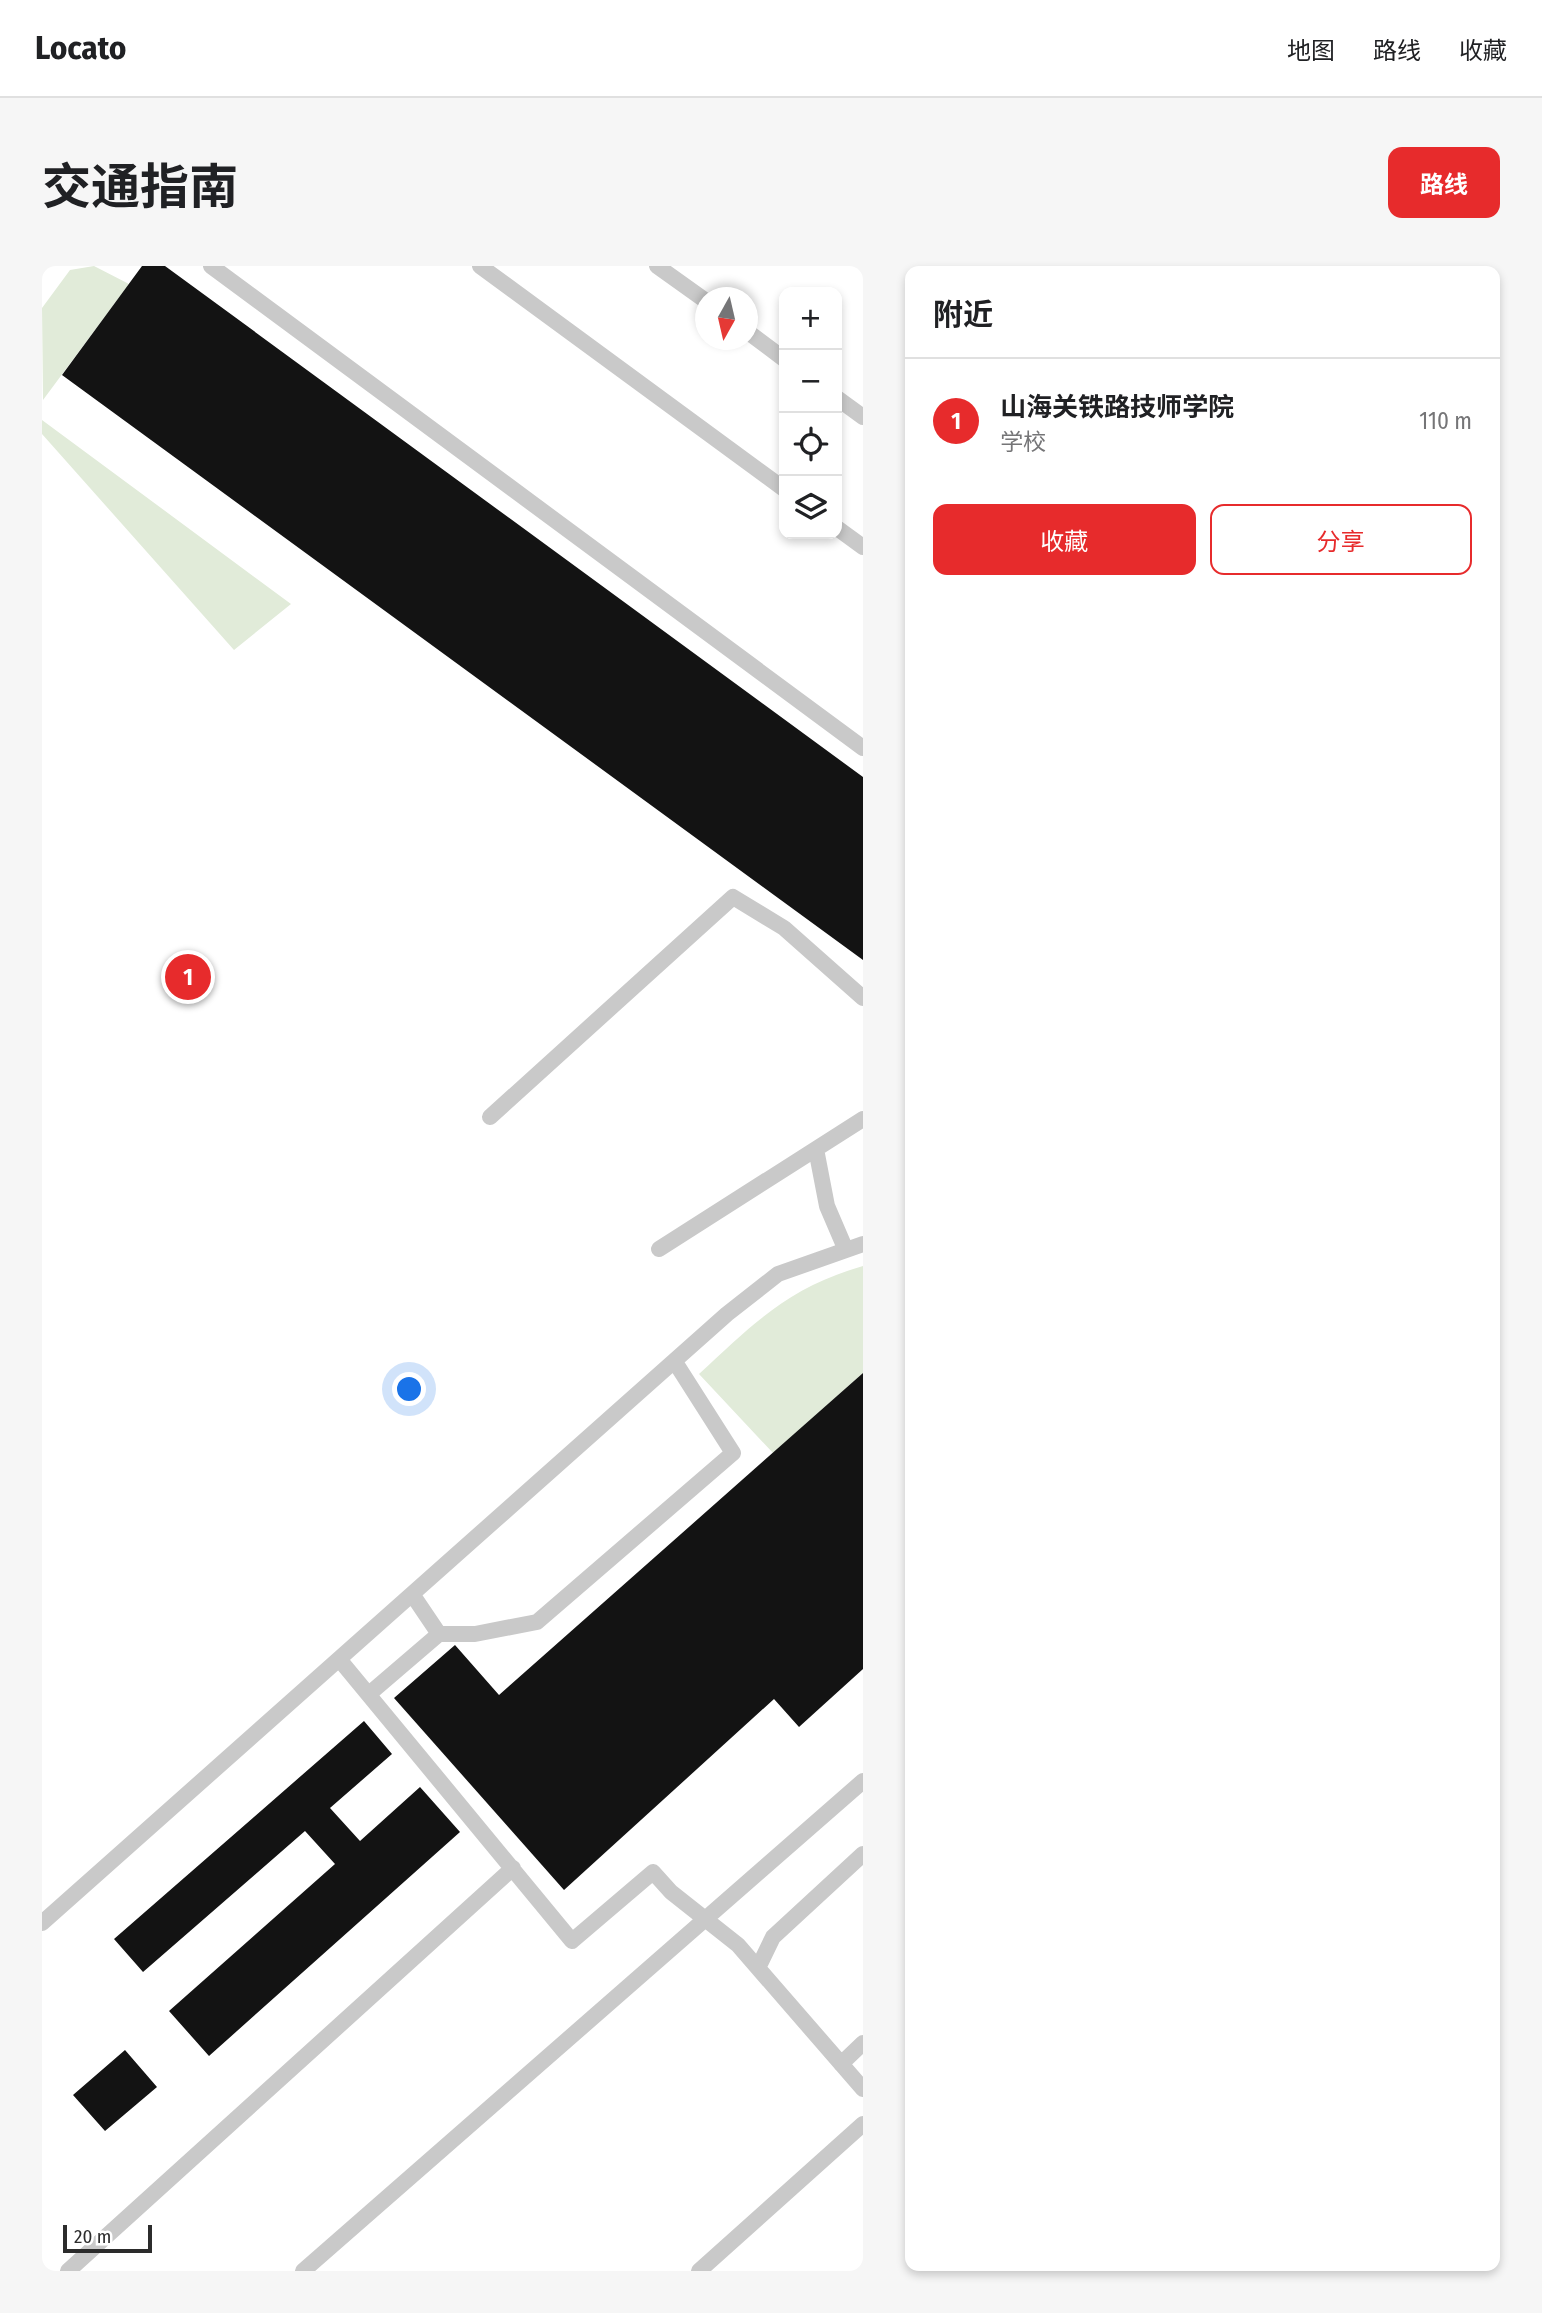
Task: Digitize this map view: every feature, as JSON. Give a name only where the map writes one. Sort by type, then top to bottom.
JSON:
[{"type":"lane","points":[[211,266],[863,748]]},
{"type":"lane","points":[[480,266],[779,485]]},
{"type":"lane","points":[[657,266],[695,294]]},
{"type":"lane","points":[[758,340],[779,355]]},
{"type":"lane","points":[[842,402],[863,417]]},
{"type":"lane","points":[[842,532],[863,547]]},
{"type":"lane","points":[[491,1117],[733,897],[784,928],[863,998]]},
{"type":"lane","points":[[659,1249],[863,1119]]},
{"type":"lane","points":[[816,1149],[827,1206],[845,1248]]},
{"type":"lane","points":[[42,1923],[675,1362],[778,1275],[845,1248],[863,1244]]},
{"type":"lane","points":[[369,1694],[439,1634],[475,1633],[537,1622],[733,1453],[675,1362]]},
{"type":"lane","points":[[412,1594],[439,1634]]},
{"type":"lane","points":[[339,1659],[572,1941],[653,1872],[671,1892],[738,1945],[863,2089]]},
{"type":"lane","points":[[303,2271],[863,1781]]},
{"type":"lane","points":[[758,1968],[773,1937],[863,1854]]},
{"type":"lane","points":[[68,2271],[513,1868]]},
{"type":"lane","points":[[841,2064],[863,2043]]},
{"type":"lane","points":[[699,2271],[863,2124]]},
{"type":"green space","points":[[94,266],[129,284],[43,400],[42,308],[70,270]]},
{"type":"green space","points":[[42,420],[291,604],[234,650],[42,434]]},
{"type":"green space","points":[[863,1266],[863,1373],[773,1453],[699,1374],[756,1323],[793,1296]]},
{"type":"building","points":[[142,266],[165,266],[863,777],[863,960],[62,375]]},
{"type":"building","points":[[863,1373],[863,1669],[799,1727],[774,1699],[564,1890],[394,1698],[455,1645],[499,1695]]},
{"type":"building","points":[[364,1721],[392,1754],[330,1808],[360,1841],[420,1787],[460,1832],[209,2056],[169,2011],[335,1864],[305,1831],[143,1972],[114,1939]]},
{"type":"building","points":[[125,2050],[157,2087],[105,2131],[73,2095]]},
{"type":"place","name":"山海关铁路技师学院","points":[[188,977]]}]
